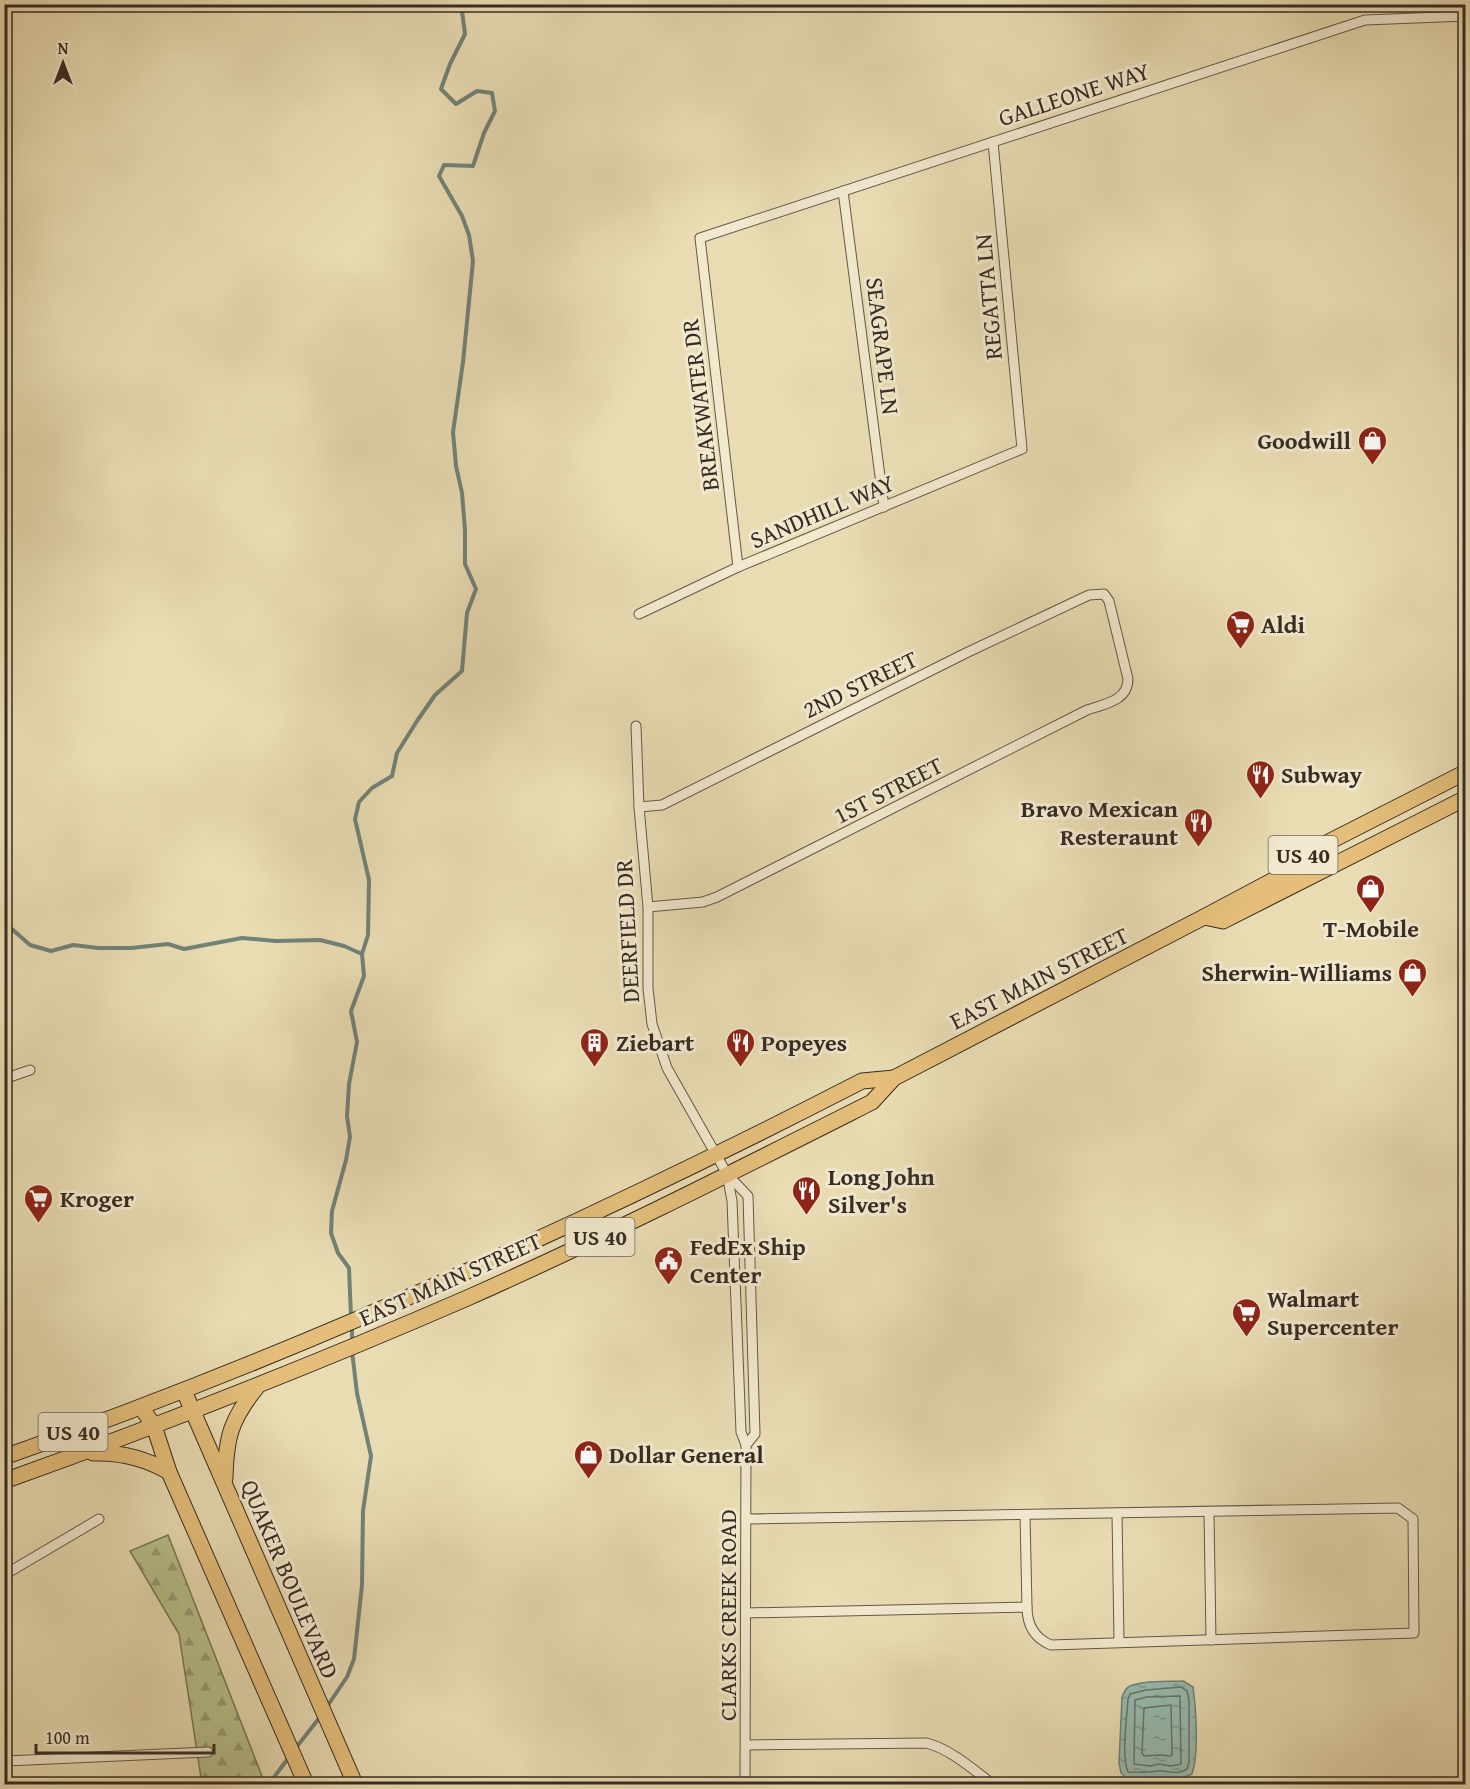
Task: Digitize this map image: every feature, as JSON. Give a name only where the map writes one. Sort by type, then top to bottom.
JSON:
[{"type":"main road","name":"US 40","points":[[1204,917],[1315,858],[1318,847],[1466,772]]},
{"type":"main road","name":"EAST MAIN STREET","points":[[4,1457],[184,1391],[872,1102],[894,1078],[1204,917],[1223,921],[1466,798]]},
{"type":"main road","name":"EAST MAIN STREET","points":[[4,1481],[257,1387],[380,1336],[591,1241],[862,1081],[894,1078]]},
{"type":"main road","points":[[225,1484],[228,1436],[237,1416],[257,1387]]},
{"type":"main road","name":"QUAKER BOULEVARD","points":[[184,1391],[355,1785]]},
{"type":"main road","points":[[141,1407],[154,1426],[169,1472],[305,1783]]},
{"type":"main road","points":[[81,1454],[109,1452],[127,1455],[147,1461],[169,1472]]},
{"type":"street","name":"GALLEONE WAY","points":[[700,238],[1365,20],[1466,16]]},
{"type":"street","name":"REGATTA LN","points":[[993,141],[1022,449]]},
{"type":"street","name":"SEAGRAPE LN","points":[[843,191],[884,507]]},
{"type":"street","name":"BREAKWATER DR","points":[[700,238],[738,567]]},
{"type":"street","name":"SANDHILL WAY","points":[[639,614],[738,567],[1022,449]]},
{"type":"street","name":"1ST STREET","points":[[648,907],[703,902],[717,897],[1087,710],[1124,695],[1128,687],[1128,679],[1108,601],[1104,594],[1097,593]]},
{"type":"street","name":"2ND STREET","points":[[639,807],[662,805],[966,653],[1097,593]]},
{"type":"street","name":"DEERFIELD DR","points":[[636,726],[639,807],[648,907],[648,988],[656,1037],[666,1068],[722,1165]]},
{"type":"street","points":[[4,1078],[30,1070]]},
{"type":"street","name":"CLARKS CREEK ROAD","points":[[722,1165],[732,1201],[741,1432],[746,1445],[745,1785]]},
{"type":"street","name":"CLARKS CREEK ROAD","points":[[722,1165],[748,1196],[755,1434],[746,1445]]},
{"type":"street","points":[[746,1519],[1398,1508],[1413,1519],[1414,1633],[1051,1645],[1040,1640],[1027,1620],[1025,1515]]},
{"type":"street","points":[[1209,1512],[1211,1640]]},
{"type":"street","points":[[1117,1513],[1119,1642]]},
{"type":"street","points":[[4,1575],[99,1519]]},
{"type":"street","points":[[4,1590],[6,1785]]},
{"type":"street","points":[[746,1612],[1027,1607]]},
{"type":"street","points":[[746,1745],[926,1743],[936,1745],[946,1751],[993,1785]]},
{"type":"street","points":[[6,1761],[208,1752]]},
{"type":"green space","points":[[168,1535],[265,1784],[202,1784],[179,1634],[130,1551]]},
{"type":"water","points":[[1183,1681],[1193,1687],[1194,1696],[1196,1743],[1192,1774],[1177,1778],[1126,1778],[1121,1773],[1119,1763],[1122,1697],[1125,1691],[1130,1686],[1142,1683]]},
{"type":"waterway","points":[[351,1317],[349,1268],[338,1253],[331,1233],[332,1211],[350,1137],[347,1116],[349,1084],[357,1042],[351,1011],[364,976],[362,954],[368,935],[369,880],[355,819],[359,802],[372,788],[392,776],[397,753],[435,695],[462,671],[467,613],[476,589],[465,564],[462,493],[456,466],[453,432],[463,362],[473,261],[469,235],[462,216],[439,176],[444,165],[473,166],[484,133],[495,111],[492,93],[477,91],[456,104],[441,89],[465,34],[461,4]]},
{"type":"waterway","points":[[4,922],[30,945],[51,951],[73,945],[131,948],[168,944],[184,949],[242,938],[276,941],[320,940],[344,946],[362,954]]},
{"type":"waterway","points":[[352,1327],[352,1344]]},
{"type":"waterway","points":[[326,1708],[347,1677],[354,1659],[362,1585],[363,1511],[371,1456],[357,1393],[352,1351]]},
{"type":"waterway","points":[[295,1749],[320,1717]]},
{"type":"waterway","points":[[269,1784],[289,1757]]},
{"type":"place","name":"Goodwill","points":[[1372,466]]},
{"type":"place","name":"Aldi","points":[[1240,650]]},
{"type":"place","name":"Subway","points":[[1260,800]]},
{"type":"place","name":"Bravo Mexican Resteraunt","points":[[1199,848]]},
{"type":"place","name":"T-Mobile","points":[[1371,914]]},
{"type":"place","name":"Sherwin-Williams","points":[[1413,998]]},
{"type":"place","name":"Ziebart","points":[[595,1068]]},
{"type":"place","name":"Popeyes","points":[[740,1068]]},
{"type":"place","name":"Long John Silver's","points":[[807,1216]]},
{"type":"place","name":"Kroger","points":[[39,1224]]},
{"type":"place","name":"FedEx Ship Center","points":[[669,1286]]},
{"type":"place","name":"Walmart Supercenter","points":[[1246,1338]]},
{"type":"place","name":"Dollar General","points":[[588,1480]]}]
